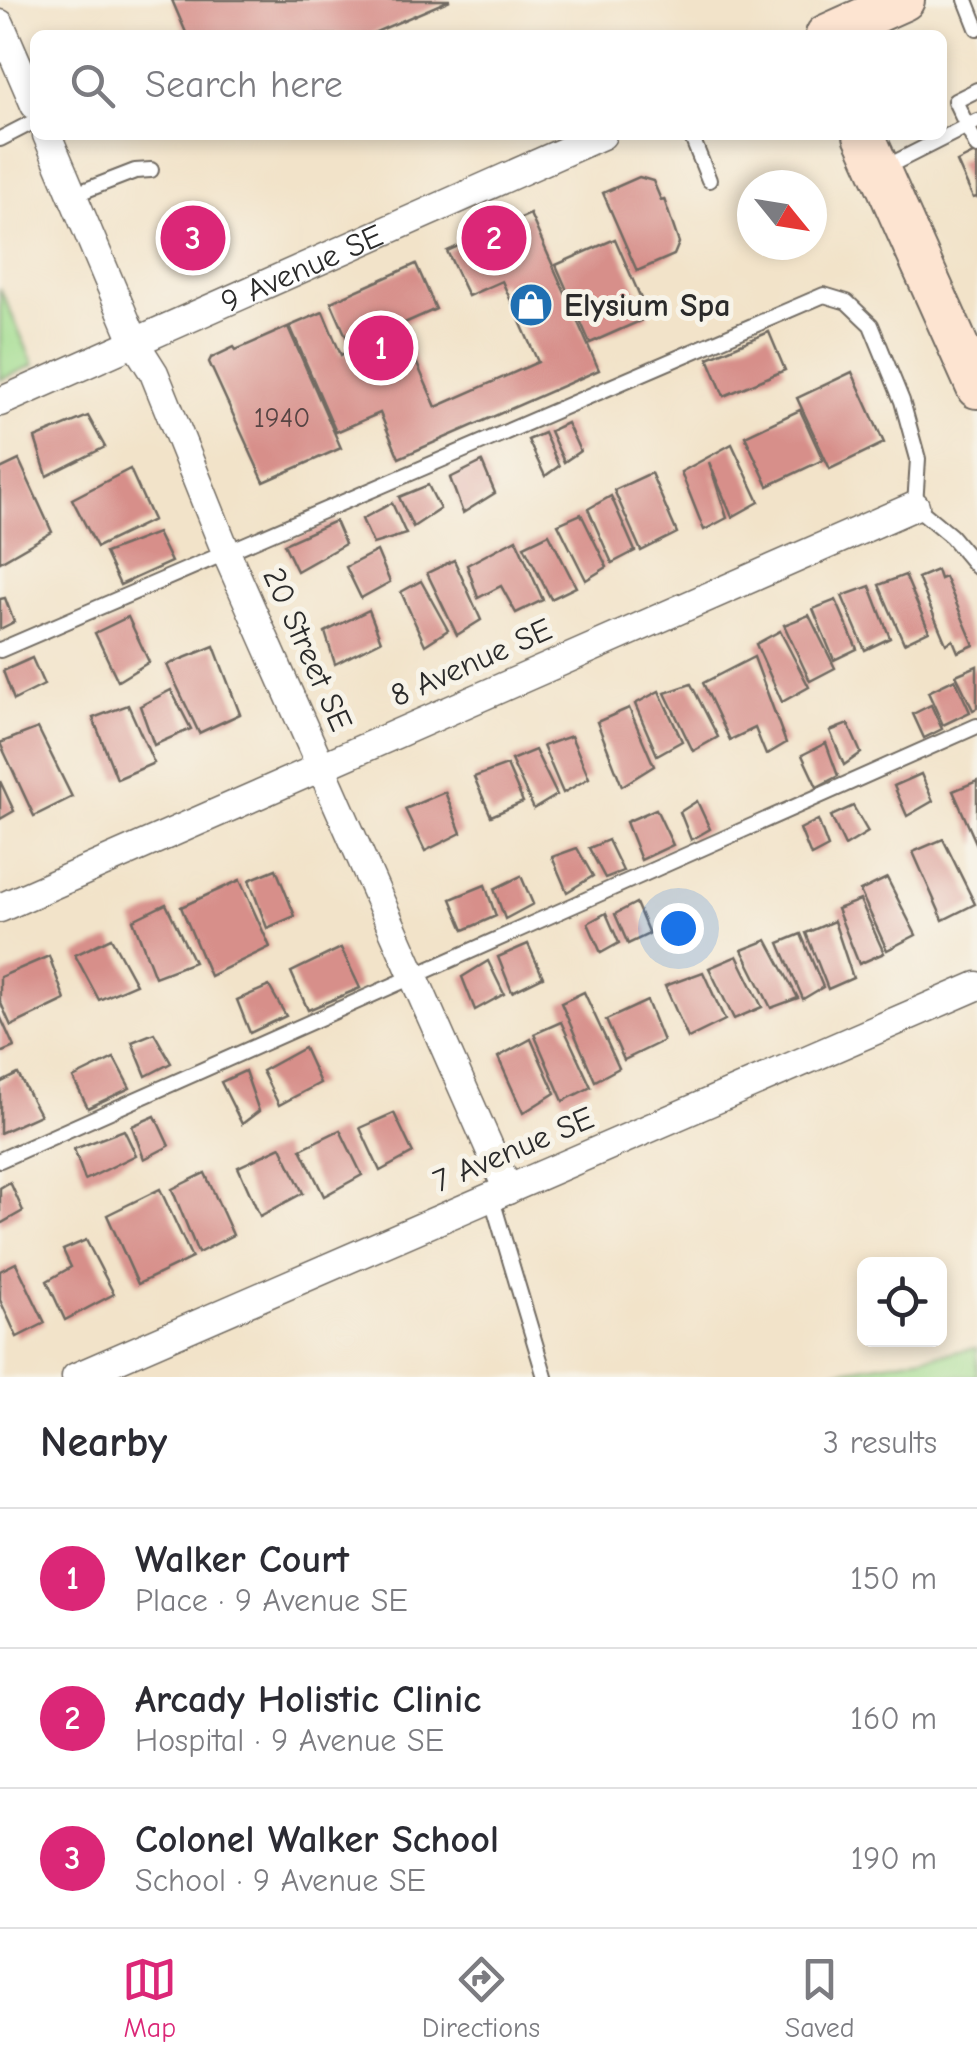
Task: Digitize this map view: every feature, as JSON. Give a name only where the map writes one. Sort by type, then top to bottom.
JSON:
[{"type":"main road","points":[[837,30],[904,0]]},
{"type":"main road","points":[[872,153],[977,388]]},
{"type":"street","points":[[0,24],[30,93]]},
{"type":"street","name":"20 Street SE","points":[[50,140],[134,343],[154,373],[226,552],[414,978],[499,1193]]},
{"type":"street","name":"9 Avenue SE","points":[[0,402],[591,140]]},
{"type":"street","name":"8 Avenue SE","points":[[0,908],[915,506]]},
{"type":"street","name":"7 Avenue SE","points":[[76,1377],[977,986]]},
{"type":"lane","points":[[966,0],[977,28]]},
{"type":"lane","points":[[977,90],[955,101],[972,124],[977,147]]},
{"type":"lane","points":[[0,139],[30,124]]},
{"type":"lane","points":[[947,131],[972,124]]},
{"type":"lane","points":[[693,140],[709,180]]},
{"type":"lane","points":[[872,153],[917,140]]},
{"type":"lane","points":[[72,196],[134,171],[151,170]]},
{"type":"lane","points":[[0,650],[824,295],[846,302],[871,325],[902,401],[918,459],[915,506],[950,536],[977,567]]},
{"type":"lane","points":[[0,1160],[977,726]]},
{"type":"lane","points":[[499,1193],[545,1377]]},
{"type":"green space","points":[[0,288],[34,365],[0,380]]},
{"type":"green space","points":[[977,1348],[977,1377],[803,1377]]},
{"type":"building","points":[[172,0],[450,0],[381,30],[185,30]]},
{"type":"building","points":[[977,152],[977,197],[973,198],[957,162]]},
{"type":"building","points":[[639,177],[653,181],[661,200],[664,199],[679,243],[674,255],[637,271],[603,193]]},
{"type":"building","points":[[530,214],[599,370],[399,458],[380,413],[336,432],[290,326],[323,312],[341,355],[347,352],[353,368],[359,366],[331,302],[416,264],[436,309],[400,325],[436,407],[538,362],[502,281],[468,296],[447,251]]},
{"type":"building","points":[[615,239],[649,317],[590,343],[556,265]]},
{"type":"building","points":[[288,327],[341,448],[264,482],[209,362],[234,347],[236,350]]},
{"type":"building","points":[[769,332],[785,370],[724,396],[708,358]]},
{"type":"building","points":[[852,372],[884,443],[830,469],[797,398]]},
{"type":"building","points":[[800,410],[823,460],[768,486],[745,436]]},
{"type":"building","points":[[88,416],[105,447],[47,476],[35,438]]},
{"type":"building","points":[[567,423],[580,451],[564,462],[550,431]]},
{"type":"building","points":[[544,433],[559,466],[545,476],[528,440]]},
{"type":"building","points":[[732,444],[759,502],[732,517],[709,462],[727,518],[704,530],[681,472]]},
{"type":"building","points":[[19,460],[52,532],[0,562],[0,469]]},
{"type":"building","points":[[482,462],[495,493],[463,513],[450,478]]},
{"type":"building","points":[[130,469],[153,520],[97,547],[72,499]]},
{"type":"building","points":[[651,473],[677,533],[641,551],[614,490]]},
{"type":"building","points":[[428,485],[440,509],[413,527],[399,497]]},
{"type":"building","points":[[611,496],[635,551],[612,563],[588,509]]},
{"type":"building","points":[[392,503],[406,534],[373,544],[362,519]]},
{"type":"building","points":[[581,514],[607,567],[586,580],[558,524]]},
{"type":"building","points":[[335,521],[345,544],[297,571],[284,544]]},
{"type":"building","points":[[157,533],[171,562],[120,585],[105,553]]},
{"type":"building","points":[[549,534],[576,587],[551,599],[524,546]]},
{"type":"building","points":[[516,539],[543,600],[516,613],[501,586],[478,598],[467,565]]},
{"type":"building","points":[[377,551],[390,582],[361,598],[346,567]]},
{"type":"building","points":[[454,560],[481,620],[457,635],[427,573]]},
{"type":"building","points":[[937,570],[940,579],[945,577],[974,645],[958,652],[953,640],[946,644],[918,578]]},
{"type":"building","points":[[905,575],[929,631],[904,643],[879,585]]},
{"type":"building","points":[[421,581],[448,630],[425,645],[401,592]]},
{"type":"building","points":[[870,586],[890,638],[865,650],[842,596]]},
{"type":"building","points":[[5,598],[14,622],[0,629],[0,599]]},
{"type":"building","points":[[836,600],[857,649],[834,660],[813,609]]},
{"type":"building","points":[[369,610],[381,641],[335,664],[325,632]]},
{"type":"building","points":[[809,615],[835,668],[810,681],[784,625]]},
{"type":"building","points":[[128,617],[149,662],[118,681],[95,633]]},
{"type":"building","points":[[780,631],[809,687],[782,702],[756,644]]},
{"type":"building","points":[[214,646],[240,714],[199,733],[167,665]]},
{"type":"building","points":[[754,657],[786,743],[766,755],[755,728],[730,740],[703,683]]},
{"type":"building","points":[[32,658],[44,685],[14,700],[3,671]]},
{"type":"building","points":[[977,666],[977,708],[973,710],[956,675]]},
{"type":"building","points":[[955,679],[970,712],[943,725],[928,692]]},
{"type":"building","points":[[691,684],[718,737],[693,751],[665,693]]},
{"type":"building","points":[[171,690],[191,729],[154,745],[140,706]]},
{"type":"building","points":[[659,691],[682,741],[657,755],[635,704]]},
{"type":"building","points":[[128,705],[154,763],[117,779],[93,718]]},
{"type":"building","points":[[931,705],[942,729],[924,738],[913,714]]},
{"type":"building","points":[[629,708],[654,766],[622,786],[597,722]]},
{"type":"building","points":[[848,724],[861,753],[844,765],[830,731]]},
{"type":"building","points":[[38,728],[72,797],[34,816],[0,743]]},
{"type":"building","points":[[571,736],[589,778],[563,793],[543,746]]},
{"type":"building","points":[[826,743],[838,776],[817,787],[802,755]]},
{"type":"building","points":[[535,750],[557,795],[534,809],[511,760]]},
{"type":"building","points":[[507,765],[523,802],[491,816],[474,777]]},
{"type":"building","points":[[921,774],[933,801],[907,816],[894,786]]},
{"type":"building","points":[[0,781],[14,811],[0,819]]},
{"type":"building","points":[[977,781],[977,845],[953,791]]},
{"type":"building","points":[[445,792],[461,833],[425,851],[405,809]]},
{"type":"building","points":[[697,801],[710,829],[691,840],[680,812]]},
{"type":"building","points":[[853,806],[868,832],[845,846],[831,816]]},
{"type":"building","points":[[656,809],[673,845],[641,860],[626,822]]},
{"type":"building","points":[[818,820],[828,847],[811,856],[800,829]]},
{"type":"building","points":[[943,839],[975,904],[943,920],[913,852]]},
{"type":"building","points":[[608,840],[623,871],[605,878],[589,848]]},
{"type":"building","points":[[577,848],[593,876],[567,892],[552,857]]},
{"type":"building","points":[[276,869],[295,916],[267,928],[249,880]]},
{"type":"building","points":[[521,876],[533,904],[505,919],[494,889]]},
{"type":"building","points":[[887,878],[916,935],[887,950],[860,891]]},
{"type":"building","points":[[240,880],[270,947],[210,976],[181,907]]},
{"type":"building","points":[[485,885],[496,916],[464,930],[451,899]]},
{"type":"building","points":[[860,900],[884,953],[859,964],[837,909]]},
{"type":"building","points":[[636,903],[649,934],[628,944],[615,914]]},
{"type":"building","points":[[166,904],[194,962],[155,977],[133,920]]},
{"type":"building","points":[[606,913],[619,943],[601,953],[588,923]]},
{"type":"building","points":[[834,921],[853,978],[828,989],[806,933]]},
{"type":"building","points":[[801,934],[823,987],[803,999],[779,943]]},
{"type":"building","points":[[111,938],[136,984],[99,1000],[75,955]]},
{"type":"building","points":[[767,940],[798,998],[771,1008],[742,950]]},
{"type":"building","points":[[528,944],[543,977],[512,992],[498,957]]},
{"type":"building","points":[[341,948],[360,988],[308,1010],[291,972]]},
{"type":"building","points":[[49,956],[65,1000],[11,1026],[0,1001],[0,977]]},
{"type":"building","points":[[737,956],[762,1007],[734,1019],[709,968]]},
{"type":"building","points":[[488,961],[504,994],[475,1010],[462,977]]},
{"type":"building","points":[[703,972],[725,1020],[688,1038],[665,986]]},
{"type":"building","points":[[269,986],[286,1016],[250,1033],[237,1000]]},
{"type":"building","points":[[584,992],[619,1068],[595,1081],[561,1003]]},
{"type":"building","points":[[647,1001],[663,1041],[624,1060],[606,1020]]},
{"type":"building","points":[[0,1016],[14,1047],[0,1053]]},
{"type":"building","points":[[561,1022],[591,1087],[563,1101],[534,1034]]},
{"type":"building","points":[[154,1033],[171,1063],[146,1076],[132,1042]]},
{"type":"building","points":[[531,1039],[555,1093],[523,1113],[498,1057]]},
{"type":"building","points":[[304,1048],[320,1083],[279,1105],[262,1071]]},
{"type":"building","points":[[114,1058],[130,1088],[88,1108],[73,1078]]},
{"type":"building","points":[[245,1071],[259,1111],[242,1124],[221,1082]]},
{"type":"building","points":[[18,1074],[40,1115],[0,1133],[0,1083]]},
{"type":"building","points":[[394,1113],[413,1153],[380,1171],[360,1128]]},
{"type":"building","points":[[155,1116],[169,1146],[144,1159],[132,1126]]},
{"type":"building","points":[[124,1130],[136,1155],[85,1180],[74,1149]]},
{"type":"building","points":[[340,1130],[362,1175],[324,1196],[301,1149]]},
{"type":"building","points":[[281,1147],[303,1193],[260,1216],[238,1167]]},
{"type":"building","points":[[205,1173],[233,1235],[198,1253],[172,1189]]},
{"type":"building","points":[[10,1182],[23,1211],[0,1224],[0,1188]]},
{"type":"building","points":[[160,1189],[192,1258],[138,1284],[107,1215]]},
{"type":"building","points":[[86,1240],[114,1294],[65,1320],[47,1281],[71,1267],[63,1250]]},
{"type":"building","points":[[16,1263],[45,1323],[17,1337],[0,1300],[0,1271]]},
{"type":"place","name":"Colonel Walker School","points":[[193,238]]},
{"type":"place","name":"Arcady Holistic Clinic","points":[[494,238]]},
{"type":"place","name":"Elysium Spa","points":[[531,305]]},
{"type":"place","name":"Walker Court","points":[[381,348]]}]
